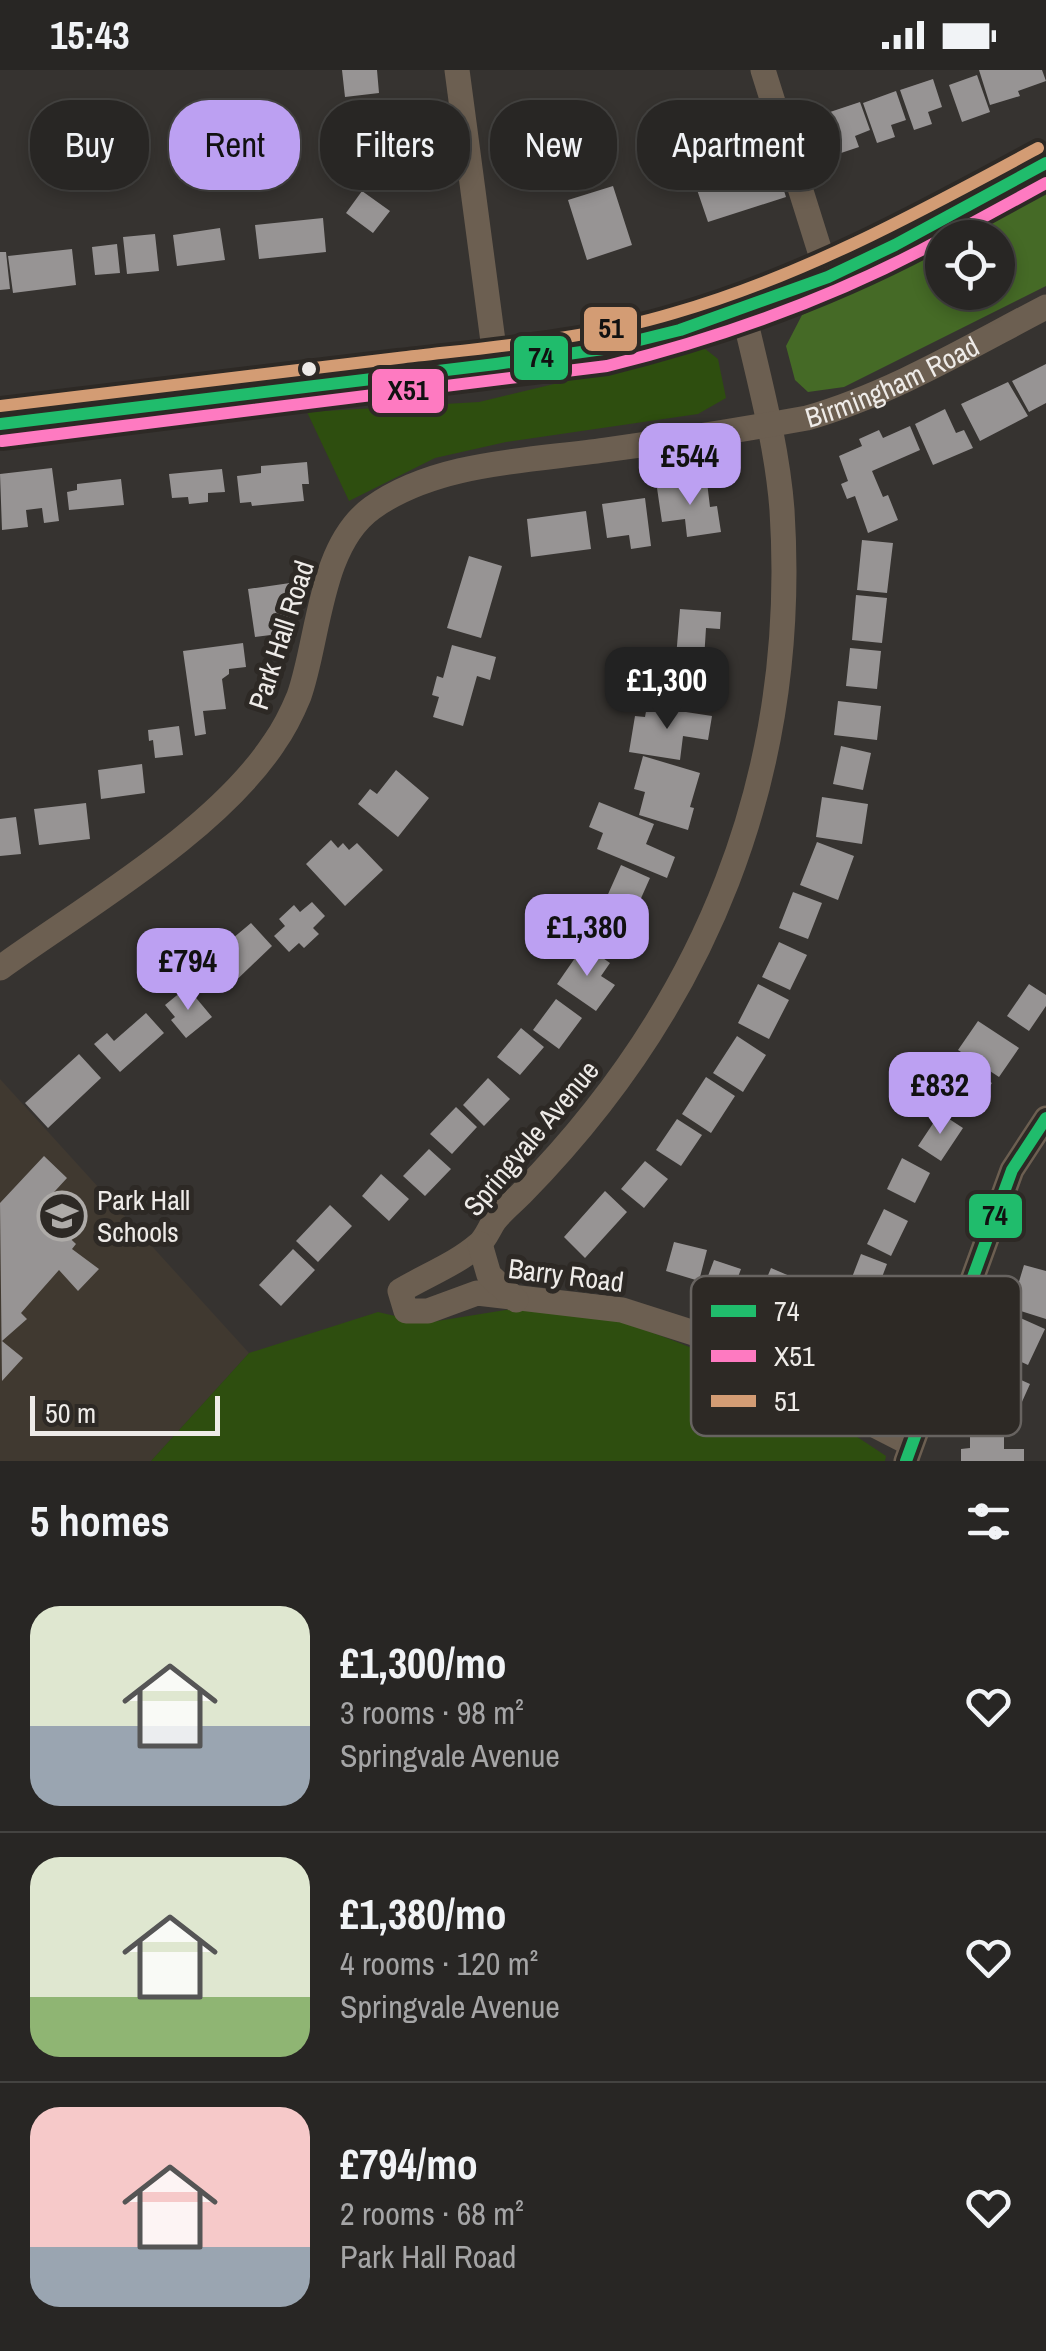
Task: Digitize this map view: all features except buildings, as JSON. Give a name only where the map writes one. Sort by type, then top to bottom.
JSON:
[{"type":"highway","points":[[0,424],[603,350],[743,310],[828,277],[1046,163]]},
{"type":"street","points":[[457,70],[496,364]]},
{"type":"street","points":[[763,70],[828,277]]},
{"type":"street","name":"Birmingham Road","points":[[493,466],[770,425],[834,410],[916,375],[1046,307]]},
{"type":"street","name":"Springvale Avenue","points":[[428,1311],[406,1311],[400,1291],[480,1244],[495,1220],[560,1153],[624,1075],[678,990],[729,878],[756,794],[767,742],[780,637],[782,509],[770,425],[743,310]]},
{"type":"street","name":"Park Hall Road","points":[[0,968],[176,843],[256,770],[300,694],[336,560],[367,511],[426,480],[493,466]]},
{"type":"street","points":[[973,1276],[1012,1170],[1046,1118]]},
{"type":"street","points":[[480,1244],[488,1275],[516,1300]]},
{"type":"street","name":"Barry Road","points":[[428,1311],[477,1293],[622,1310],[691,1332]]},
{"type":"street","name":"Barry Road","points":[[879,1436],[908,1452]]},
{"type":"shaded area","name":"Park Hall Schools","points":[[0,1079],[249,1353],[151,1461],[0,1461]]},
{"type":"green space","points":[[1046,192],[1046,286],[1015,302],[1015,220],[992,220]]},
{"type":"green space","points":[[925,254],[925,310],[998,310],[844,387],[808,392],[795,380],[786,346],[802,315]]},
{"type":"green space","points":[[704,348],[718,359],[726,398],[698,414],[506,442],[435,458],[349,501],[307,412],[479,402]]},
{"type":"green space","points":[[517,1308],[612,1320],[691,1348],[691,1436],[855,1436],[886,1456],[885,1461],[151,1461],[249,1353],[378,1312],[425,1323]]},
{"type":"transit line","name":"51","points":[[0,406],[502,346],[640,322],[722,298],[815,261],[905,219],[1038,148]]},
{"type":"transit line","name":"74","points":[[0,424],[496,364],[603,349],[680,330],[828,277],[1046,163]]},
{"type":"transit line","name":"X51","points":[[978,220],[1046,183]]},
{"type":"transit line","name":"X51","points":[[2,441],[607,366],[779,313],[925,248]]},
{"type":"transit line","name":"74","points":[[973,1276],[1012,1170],[1046,1118]]},
{"type":"transit line","name":"74","points":[[906,1461],[915,1436]]},
{"type":"place","name":"Park Hall Schools","points":[[62,1216]]}]
